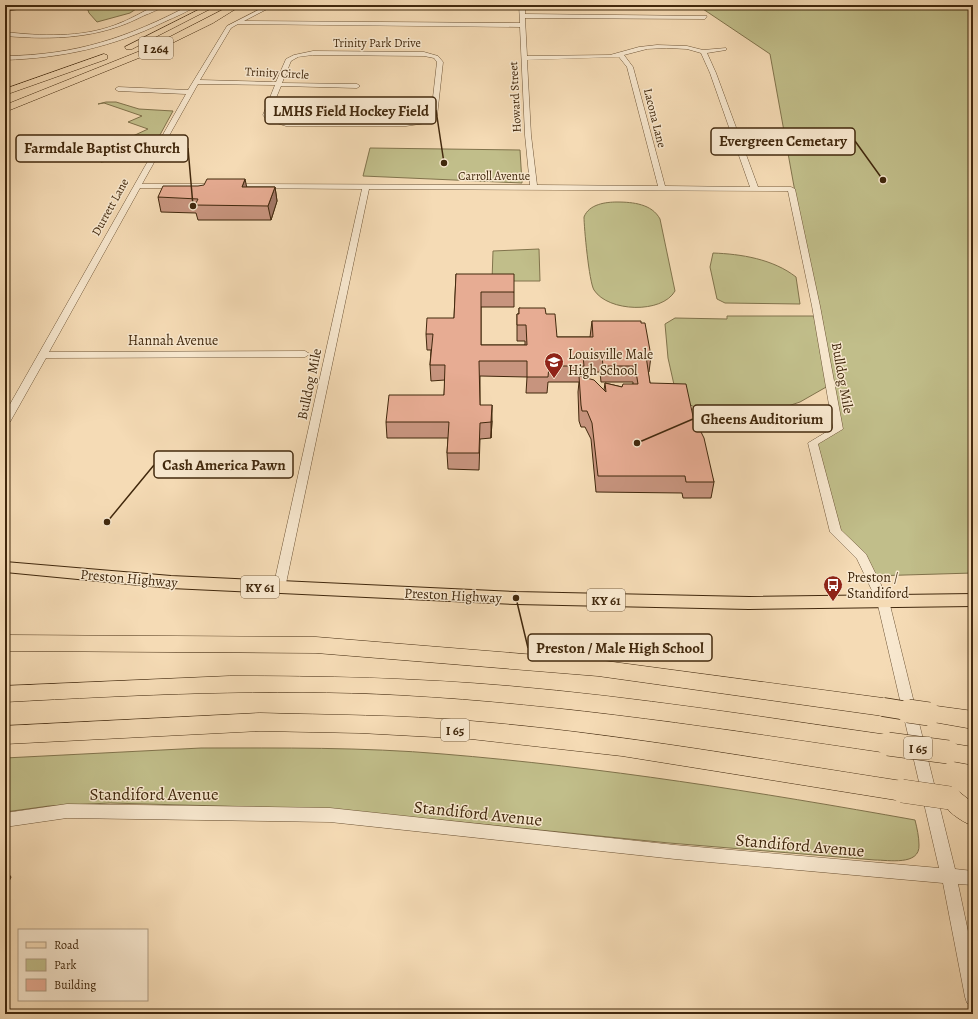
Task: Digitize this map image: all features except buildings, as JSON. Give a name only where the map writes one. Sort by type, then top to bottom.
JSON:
[{"type":"highway","name":"I 264","points":[[122,50],[169,29],[214,5]]},
{"type":"highway","name":"I 264","points":[[5,109],[71,84],[166,43],[238,5]]},
{"type":"highway","points":[[5,92],[107,56],[5,99]]},
{"type":"highway","points":[[5,114],[59,91],[71,84]]},
{"type":"highway","points":[[5,643],[316,645],[384,650],[598,668],[973,720]]},
{"type":"highway","name":"I 65","points":[[5,694],[204,684],[378,686],[454,690],[583,701],[973,756]]},
{"type":"highway","name":"I 65","points":[[5,735],[260,722],[360,724],[472,730],[622,747],[973,801]]},
{"type":"highway","points":[[950,798],[973,816]]},
{"type":"main road","name":"Preston Highway","points":[[5,567],[171,582],[516,598],[696,603],[973,600]]},
{"type":"street","points":[[5,34],[58,37],[92,33],[120,25],[162,5]]},
{"type":"street","points":[[5,58],[60,55],[102,47],[139,33],[194,5]]},
{"type":"street","name":"Durrett Lane","points":[[5,422],[189,92],[228,27],[272,5]]},
{"type":"street","name":"Howard Street","points":[[522,5],[528,135],[534,187]]},
{"type":"street","points":[[523,16],[705,16]]},
{"type":"street","points":[[236,23],[522,25]]},
{"type":"street","points":[[5,42],[15,35]]},
{"type":"street","points":[[524,58],[590,58],[621,56],[630,51],[667,47],[691,48],[703,52],[724,49]]},
{"type":"street","points":[[703,52],[713,73],[755,189]]},
{"type":"street","name":"Trinity Park Drive","points":[[302,54],[424,54],[436,57],[440,62],[435,112],[432,118],[419,123],[305,124],[274,121],[266,115],[278,84],[288,60],[302,54]]},
{"type":"street","name":"Lacona Lane","points":[[621,56],[630,67],[662,188]]},
{"type":"street","name":"Trinity Circle","points":[[195,82],[357,86]]},
{"type":"street","points":[[118,89],[189,92]]},
{"type":"street","name":"Carroll Avenue","points":[[136,186],[755,189]]},
{"type":"street","name":"Bulldog Mile","points":[[279,588],[366,187]]},
{"type":"street","name":"Bulldog Mile","points":[[755,189],[791,189],[816,306],[838,429],[813,443],[836,532],[862,557],[883,601]]},
{"type":"street","name":"Hannah Avenue","points":[[42,355],[305,354]]},
{"type":"street","points":[[883,601],[959,922],[973,997]]},
{"type":"street","name":"Standiford Avenue","points":[[5,820],[67,811],[330,815],[663,851],[973,878]]},
{"type":"green space","points":[[86,5],[142,5],[130,13],[97,22],[89,13]]},
{"type":"green space","points":[[697,5],[973,5],[973,573],[871,576],[836,532],[813,443],[838,429],[770,54]]},
{"type":"green space","points":[[106,102],[116,102],[139,109],[173,111],[149,155],[101,162],[104,160],[92,155],[148,129],[128,122],[142,116],[104,103],[98,104]]},
{"type":"green space","points":[[370,148],[520,150],[522,183],[363,176]]},
{"type":"green space","points":[[617,202],[636,203],[642,205],[652,210],[660,219],[675,291],[659,304],[647,307],[622,306],[611,303],[601,297],[594,290],[589,266],[584,217],[590,209],[598,205]]},
{"type":"green space","points":[[539,249],[540,281],[492,281],[493,251]]},
{"type":"green space","points":[[713,253],[746,256],[767,262],[787,271],[796,277],[800,304],[725,303],[717,299],[710,267]]},
{"type":"green space","points":[[727,316],[814,316],[828,386],[800,402],[776,410],[706,413],[677,398],[668,358],[665,324],[675,318],[727,319]]},
{"type":"green space","points":[[201,748],[322,748],[382,750],[502,759],[621,773],[739,790],[915,820],[919,845],[918,852],[909,859],[888,861],[669,843],[329,809],[110,803],[49,806],[5,812],[5,758]]},
{"type":"railway","points":[[5,10],[52,5]]},
{"type":"place","name":"LMHS Field Hockey Field","points":[[444,163]]},
{"type":"place","name":"Evergreen Cemetary","points":[[883,180]]},
{"type":"place","name":"Farmdale Baptist Church","points":[[193,206]]},
{"type":"place","name":"Louisville Male High School","points":[[554,379]]},
{"type":"place","name":"Gheens Auditorium","points":[[637,443]]},
{"type":"place","name":"Cash America Pawn","points":[[107,522]]},
{"type":"place","name":"Preston / Male High School","points":[[516,598]]},
{"type":"place","name":"Preston / Standiford","points":[[833,602]]}]
